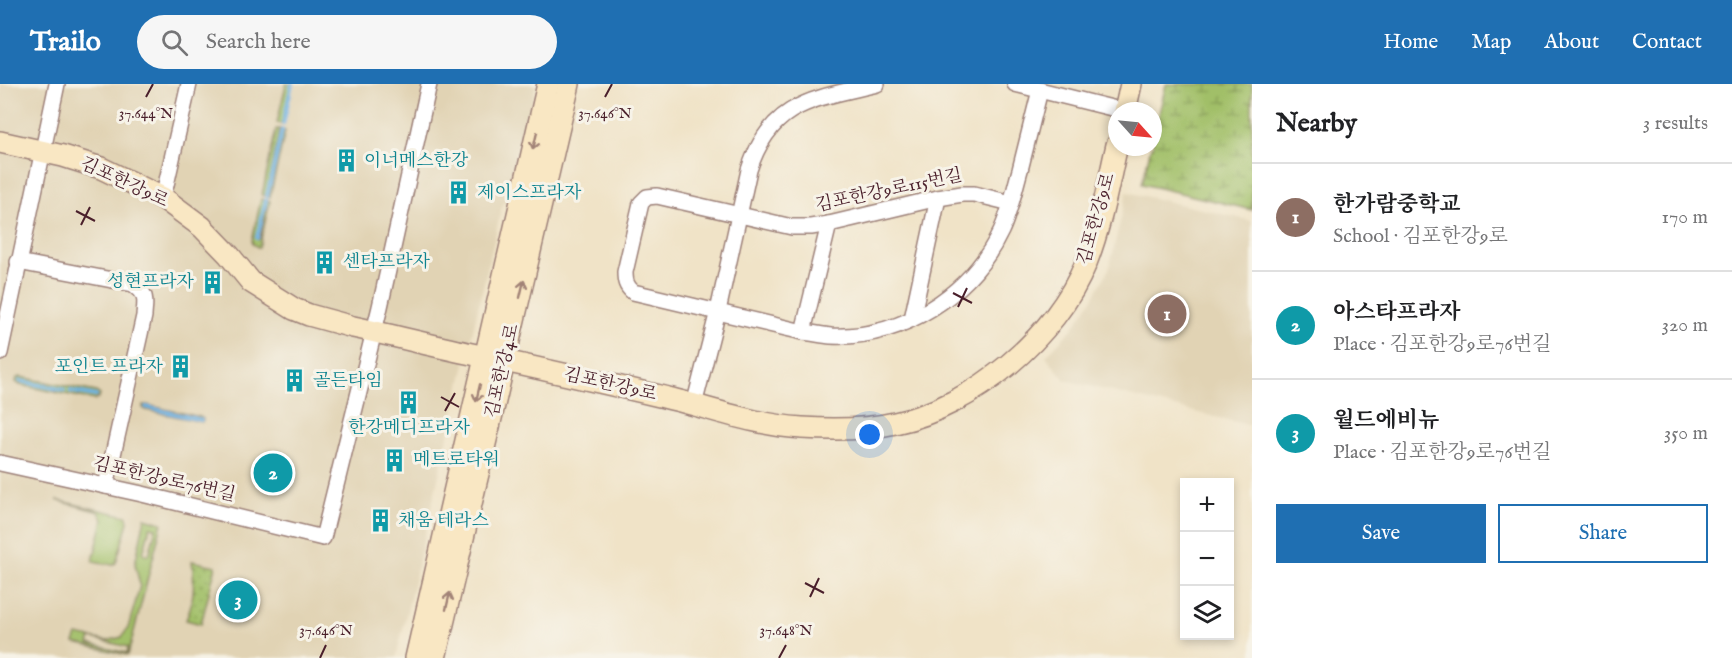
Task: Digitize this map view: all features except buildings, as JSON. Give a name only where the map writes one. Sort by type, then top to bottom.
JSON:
[{"type":"street","points":[[0,353],[57,84]]},
{"type":"street","points":[[163,198],[189,84]]},
{"type":"street","points":[[373,332],[429,84]]},
{"type":"street","name":"김포한강4로","points":[[435,658],[496,359],[548,84]]},
{"type":"street","name":"김포한강4로","points":[[416,658],[569,84]]},
{"type":"street","points":[[694,405],[718,311],[749,170],[755,151],[764,135],[777,121],[801,104],[877,84]]},
{"type":"street","points":[[1015,84],[1108,107]]},
{"type":"street","points":[[1127,102],[1131,84]]},
{"type":"street","name":"김포한강9로115번길","points":[[1011,203],[974,194],[962,194],[829,224],[792,227],[657,196],[647,197],[641,203],[625,280],[633,292],[803,332],[831,336],[880,330],[912,319],[937,306],[954,293],[975,272],[990,252],[1011,203],[1040,90]]},
{"type":"street","name":"김포한강9로","points":[[0,142],[67,157],[101,168],[163,198],[202,227],[230,255],[251,282],[280,301],[309,315],[373,332],[776,425],[812,428],[866,428],[896,423],[932,411],[973,390],[1017,358],[1056,315],[1086,264],[1097,231],[1114,156]]},
{"type":"street","points":[[912,319],[938,198]]},
{"type":"street","points":[[803,332],[829,224]]},
{"type":"street","points":[[18,262],[133,284],[142,290],[145,298],[144,316],[106,486]]},
{"type":"street","name":"김포한강9로76번길","points":[[0,463],[322,538],[373,332]]},
{"type":"shaded area","points":[[0,84],[536,84],[516,184],[502,206],[396,658],[0,658]]},
{"type":"shaded area","points":[[1127,192],[1252,221],[1252,426],[1065,380],[1046,356],[1073,328],[1109,269]]},
{"type":"green space","points":[[286,84],[291,84],[282,124],[277,123]]},
{"type":"green space","points":[[1166,84],[1252,84],[1252,210],[1142,184],[1149,156],[1162,156],[1162,102]]},
{"type":"green space","points":[[276,129],[280,129],[266,196],[262,195]]},
{"type":"green space","points":[[282,130],[285,131],[270,197],[268,196]]},
{"type":"green space","points":[[261,199],[265,200],[256,237],[258,240],[267,200],[270,201],[259,248],[252,241]]},
{"type":"green space","points":[[20,377],[96,392],[100,395],[95,400],[20,385],[16,382]]},
{"type":"green space","points":[[143,405],[203,419],[202,422],[146,410]]},
{"type":"green space","points":[[56,500],[127,516],[128,522],[116,563],[112,565],[93,561],[103,520],[99,512]]},
{"type":"green space","points":[[145,518],[162,523],[128,655],[74,643],[77,635],[106,641],[122,637],[128,628],[140,585],[135,564]],"holes":[[[150,527],[156,528],[149,555],[143,553]],[[91,638],[128,647],[127,653],[89,644]]]},
{"type":"green space","points":[[192,561],[216,566],[201,624],[186,620],[193,591]]},
{"type":"waterway","points":[[283,124],[292,84]]},
{"type":"waterway","points":[[267,196],[282,130]]},
{"type":"waterway","points":[[257,238],[266,200]]},
{"type":"waterway","points":[[20,381],[64,390]]},
{"type":"waterway","points":[[70,391],[96,396]]},
{"type":"waterway","points":[[146,407],[201,420]]},
{"type":"place","name":"이너메스한강","points":[[346,161]]},
{"type":"place","name":"제이스프라자","points":[[459,193]]},
{"type":"place","name":"센타프라자","points":[[325,262]]},
{"type":"place","name":"성현프라자","points":[[212,282]]},
{"type":"place","name":"한가람중학교","points":[[1167,314]]},
{"type":"place","name":"포인트 프라자","points":[[181,367]]},
{"type":"place","name":"골든타임","points":[[295,381]]},
{"type":"place","name":"한강메디프라자","points":[[409,402]]},
{"type":"place","name":"메트로타워","points":[[395,460]]},
{"type":"place","name":"아스타프라자","points":[[273,473]]},
{"type":"place","name":"채움 테라스","points":[[380,521]]},
{"type":"place","name":"월드에비뉴","points":[[238,600]]}]
